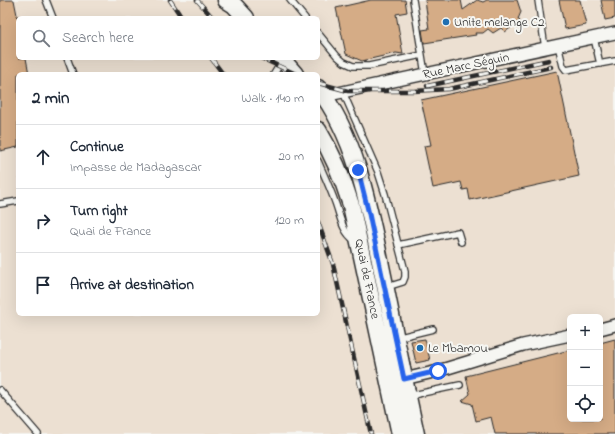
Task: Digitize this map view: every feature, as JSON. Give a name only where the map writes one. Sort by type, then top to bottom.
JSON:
[{"type":"main road","points":[[218,0],[232,16]]},
{"type":"main road","points":[[226,0],[234,5],[244,16]]},
{"type":"main road","points":[[243,0],[257,16]]},
{"type":"main road","points":[[296,60],[306,72]]},
{"type":"main road","points":[[276,67],[290,72]]},
{"type":"main road","name":"Quai de France","points":[[320,94],[340,125],[358,170],[369,214],[416,434]]},
{"type":"main road","name":"Quai de France","points":[[320,134],[334,161],[352,205],[400,434]]},
{"type":"street","name":"Rue Marc Séguin","points":[[320,94],[343,92],[615,33]]},
{"type":"street","points":[[603,327],[615,325]]},
{"type":"street","points":[[404,379],[438,371],[522,345],[567,336]]},
{"type":"lane","points":[[46,0],[52,16]]},
{"type":"lane","points":[[290,0],[303,16]]},
{"type":"lane","points":[[413,0],[426,74]]},
{"type":"lane","points":[[538,0],[545,48]]},
{"type":"lane","points":[[320,35],[337,56],[352,66],[369,66],[422,55]]},
{"type":"lane","points":[[594,38],[600,64]]},
{"type":"lane","points":[[558,45],[563,66],[566,70],[615,61]]},
{"type":"lane","points":[[69,60],[73,72]]},
{"type":"lane","points":[[343,92],[378,172],[385,194],[405,277],[403,282],[385,288]]},
{"type":"lane","points":[[320,166],[344,227],[351,238],[360,245]]},
{"type":"lane","points":[[0,204],[16,201]]},
{"type":"lane","points":[[398,245],[458,232],[461,242]]},
{"type":"lane","points":[[396,338],[433,330]]},
{"type":"lane","points":[[408,396],[460,385]]},
{"type":"lane","points":[[0,390],[38,434]]},
{"type":"shaded area","points":[[0,0],[615,0],[615,434],[0,434]]},
{"type":"building","points":[[0,0],[14,0],[17,16],[16,60],[26,60],[29,72],[16,72],[16,147],[0,151]]},
{"type":"building","points":[[371,0],[405,0],[407,12],[396,14],[403,54],[396,53],[362,61],[346,54],[336,8]]},
{"type":"building","points":[[425,0],[461,0],[463,10],[477,0],[483,2],[487,0],[517,0],[521,12],[518,19],[520,21],[505,32],[501,28],[493,33],[488,29],[483,33],[475,33],[476,35],[424,43],[422,30],[429,29]]},
{"type":"building","points":[[559,0],[580,0],[586,25],[565,29]]},
{"type":"building","points":[[601,0],[615,0],[615,18],[605,20]]},
{"type":"building","points":[[557,71],[579,176],[470,200],[468,189],[463,190],[461,182],[433,188],[424,146],[431,145],[421,100]]},
{"type":"building","name":"Le Mbamou","points":[[425,339],[430,360],[416,363],[411,341]]},
{"type":"building","points":[[615,339],[615,434],[495,434],[491,417],[476,421],[472,404],[462,401],[470,394],[466,376],[567,351],[567,422],[603,422],[603,342]]},
{"type":"railway","points":[[170,0],[181,16]]},
{"type":"railway","points":[[197,0],[211,16]]},
{"type":"railway","points":[[212,60],[222,72]]},
{"type":"railway","points":[[265,60],[292,72]]},
{"type":"railway","points":[[427,86],[549,60]]},
{"type":"railway","points":[[320,84],[348,91],[414,91],[449,89],[551,67]]},
{"type":"railway","points":[[320,228],[333,264],[371,434]]},
{"type":"place","name":"Unite melange C2","points":[[446,22]]},
{"type":"place","name":"Le Mbamou","points":[[420,348]]},
{"type":"route","points":[[358,170],[379,259],[404,379],[438,371]]}]
